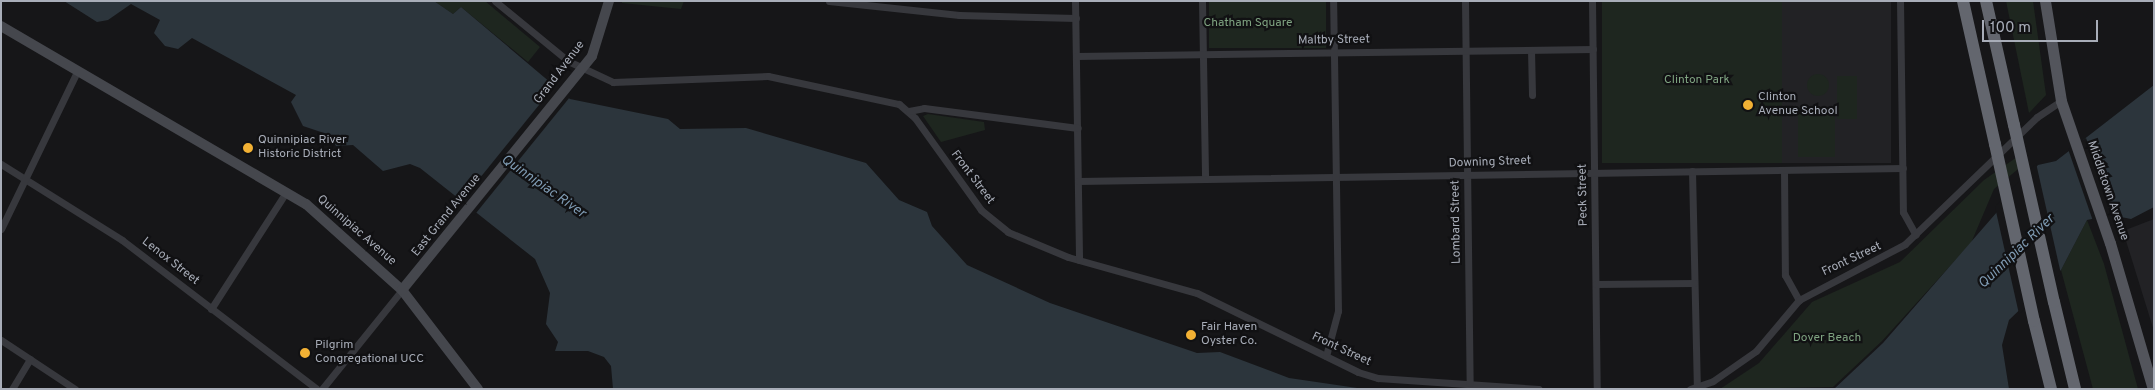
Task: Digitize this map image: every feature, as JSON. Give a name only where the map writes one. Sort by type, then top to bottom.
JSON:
[{"type":"highway","points":[[1963,1],[2034,321],[2051,389]]},
{"type":"highway","points":[[1986,1],[2075,389]]},
{"type":"main road","name":"Grand Avenue","points":[[516,150],[582,69],[598,43],[609,1]]},
{"type":"main road","name":"Middletown Avenue","points":[[2045,1],[2061,101],[2110,242],[2153,389]]},
{"type":"main road","name":"Quinnipiac Avenue","points":[[1,26],[286,192],[327,220],[402,290],[478,389]]},
{"type":"main road","name":"East Grand Avenue","points":[[402,290],[516,150]]},
{"type":"street","name":"Front Street","points":[[495,1],[582,69],[620,83],[768,76],[888,101],[909,111],[994,222],[1020,238],[1079,260],[1197,293],[1326,356],[1378,378],[1539,389]]},
{"type":"street","points":[[830,1],[966,15],[1076,18]]},
{"type":"street","points":[[1075,1],[1079,260]]},
{"type":"street","points":[[1202,1],[1205,178]]},
{"type":"street","points":[[1326,356],[1338,311],[1333,1]]},
{"type":"street","name":"Lombard Street","points":[[1465,1],[1470,383]]},
{"type":"street","name":"Peck Street","points":[[1592,1],[1597,389]]},
{"type":"street","points":[[1900,1],[1903,212],[1916,235]]},
{"type":"street","name":"Maltby Street","points":[[1076,56],[1592,49]]},
{"type":"street","points":[[1531,50],[1532,95]]},
{"type":"street","points":[[1,229],[77,72]]},
{"type":"street","name":"Front Street","points":[[1694,388],[1756,351],[1799,300],[1877,263],[1916,235],[2037,117],[2061,101]]},
{"type":"street","points":[[909,111],[924,108],[1078,128]]},
{"type":"street","name":"Lenox Street","points":[[1,164],[122,240],[318,389]]},
{"type":"street","name":"Downing Street","points":[[1078,181],[1205,178],[1336,178],[1594,171],[1903,168]]},
{"type":"street","points":[[1784,170],[1785,276],[1799,300]]},
{"type":"street","points":[[1692,171],[1694,388]]},
{"type":"street","points":[[211,308],[286,192]]},
{"type":"street","points":[[1596,284],[1694,283]]},
{"type":"street","name":"East Grand Avenue","points":[[322,389],[402,290]]},
{"type":"street","points":[[1,340],[75,389]]},
{"type":"street","points":[[12,389],[30,359]]},
{"type":"shaded area","name":"Clinton Park","points":[[1602,1],[1891,1],[1891,163],[1602,163]]},
{"type":"shaded area","points":[[2154,219],[2154,331],[2123,231]]},
{"type":"green space","points":[[434,1],[485,1],[540,47],[528,62],[461,7],[453,14]]},
{"type":"green space","points":[[622,1],[684,1],[681,9],[622,3]]},
{"type":"green space","name":"Chatham Square","points":[[1209,1],[1326,1],[1326,48],[1209,48]]},
{"type":"green space","name":"Clinton Park","points":[[1602,1],[1782,1],[1782,163],[1602,163]]},
{"type":"green space","points":[[2006,1],[2033,1],[2046,95],[2029,113]]},
{"type":"green space","points":[[1818,74],[1826,77],[1829,85],[1826,93],[1818,96],[1810,93],[1807,85],[1810,77]]},
{"type":"green space","points":[[1837,76],[1857,76],[1857,119],[1837,119]]},
{"type":"green space","points":[[1798,108],[1835,108],[1835,157],[1798,157]]},
{"type":"green space","points":[[928,114],[984,122],[985,130],[941,142],[923,116]]},
{"type":"green space","name":"Dover Beach","points":[[2020,155],[2023,165],[1994,189],[1971,243],[1882,341],[1833,387],[1720,389],[1759,363],[1812,302],[1900,262],[1984,180]]},
{"type":"green space","points":[[2087,220],[2104,264],[2138,389],[2093,389],[2061,270]]},
{"type":"water","name":"Quinnipiac River","points":[[64,1],[434,1],[453,14],[461,7],[570,99],[668,119],[680,129],[746,128],[866,163],[899,200],[927,212],[932,226],[967,265],[1050,303],[1197,353],[1220,352],[1289,378],[1364,389],[613,389],[611,366],[604,357],[588,351],[555,351],[558,342],[546,324],[550,293],[535,259],[420,168],[410,164],[383,171],[353,145],[336,146],[330,135],[303,126],[291,102],[296,95],[192,38],[178,49],[165,46],[154,33],[160,20],[131,4],[108,20],[97,22]]},
{"type":"water","name":"Quinnipiac River","points":[[2154,85],[2154,207],[2131,219],[2111,215],[2087,220],[2061,270],[2009,320],[2002,345],[2009,389],[1834,389],[1883,343],[2038,165],[2056,161]]},
{"type":"pier","points":[[556,84],[571,96],[474,216],[459,204]]},
{"type":"pier","points":[[2086,138],[2115,218],[2093,221],[2068,149]]},
{"type":"pier","points":[[2036,163],[2061,274],[2019,314],[1995,207]]},
{"type":"place","name":"Clinton Avenue School","points":[[1748,105]]},
{"type":"place","name":"Quinnipiac River Historic District","points":[[248,148]]},
{"type":"place","name":"Fair Haven Oyster Co.","points":[[1191,335]]},
{"type":"place","name":"Pilgrim Congregational UCC","points":[[305,353]]}]
